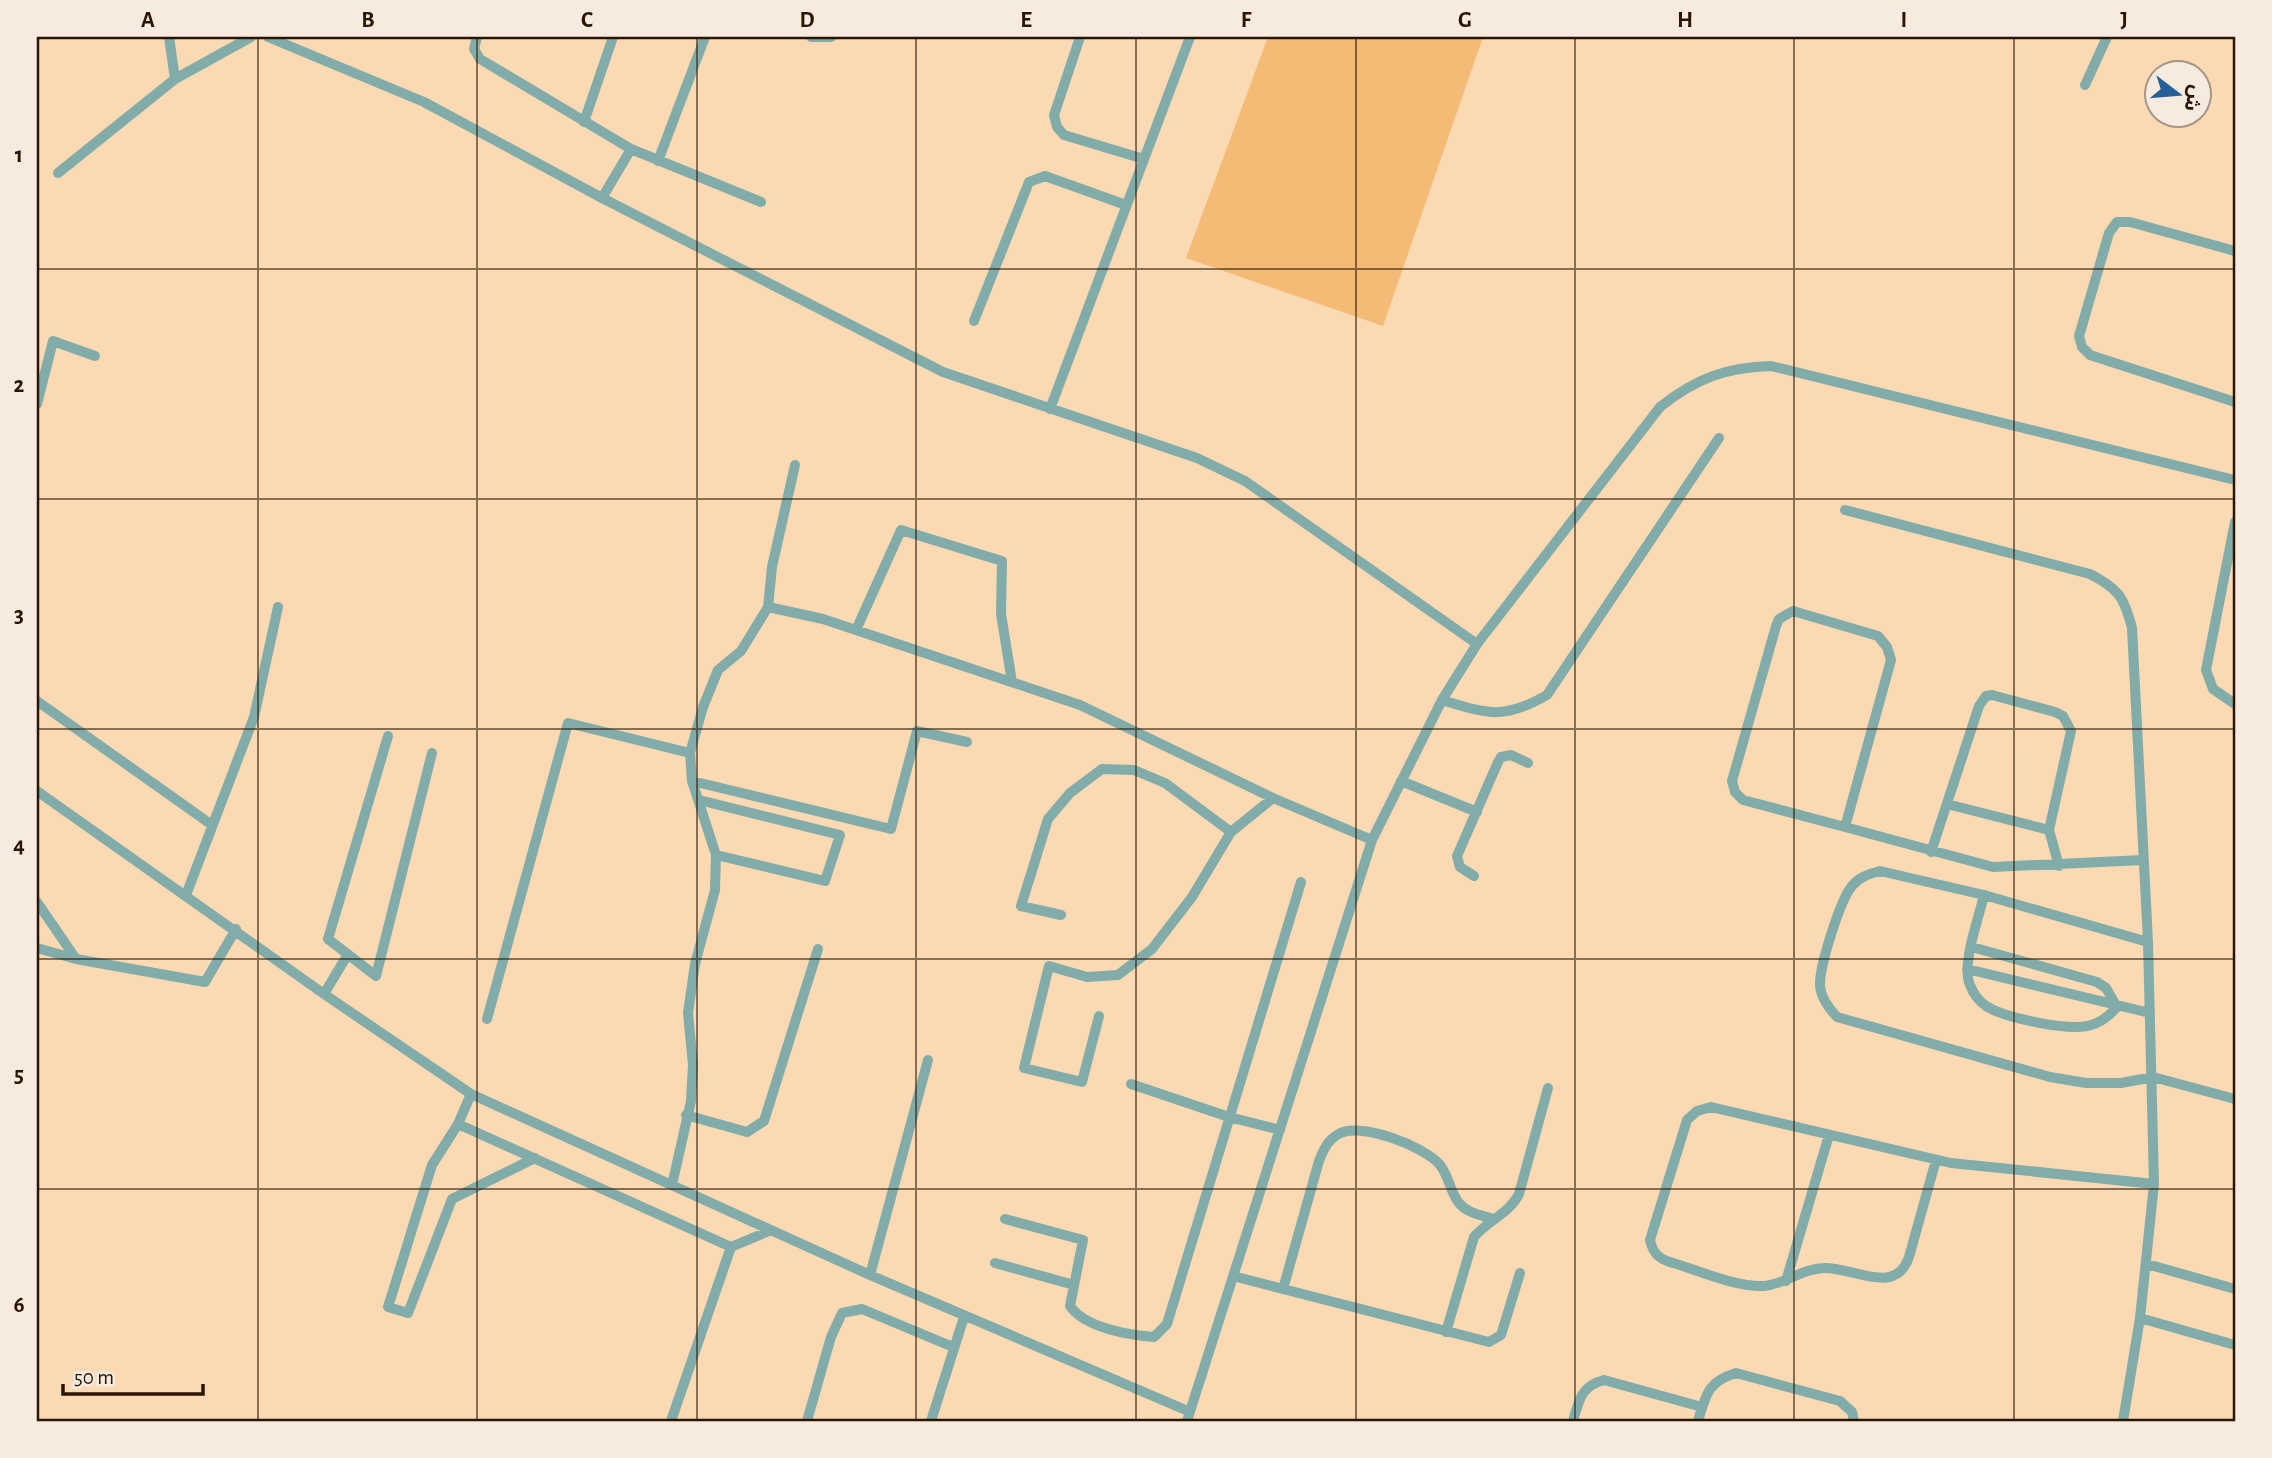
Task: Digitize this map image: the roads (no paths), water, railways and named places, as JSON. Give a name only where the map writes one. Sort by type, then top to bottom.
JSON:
[{"type":"lane","points":[[169,37],[175,79]]},
{"type":"lane","points":[[58,173],[175,79],[251,37]]},
{"type":"lane","points":[[268,37],[424,102],[601,198],[943,372],[1198,458],[1245,481],[1477,643]]},
{"type":"lane","points":[[477,37],[474,49],[480,59],[584,122],[658,162],[761,202]]},
{"type":"lane","points":[[584,122],[613,37]]},
{"type":"lane","points":[[658,162],[705,37]]},
{"type":"lane","points":[[811,37],[831,37]]},
{"type":"lane","points":[[1080,37],[1054,115],[1056,127],[1064,135],[1144,159]]},
{"type":"lane","points":[[1050,409],[1190,37]]},
{"type":"lane","points":[[2085,85],[2107,37]]},
{"type":"lane","points":[[601,198],[631,149]]},
{"type":"lane","points":[[974,321],[1025,190],[1036,177],[1045,176],[1126,205]]},
{"type":"lane","points":[[2235,251],[2123,221],[2117,222],[2109,233],[2079,336],[2082,347],[2090,355],[2235,402]]},
{"type":"lane","points":[[37,404],[53,341],[95,356]]},
{"type":"lane","points":[[37,791],[236,929],[324,994],[471,1094],[769,1231],[1187,1416],[1372,841],[1442,700],[1477,643],[1660,407],[1702,379],[1741,366],[1771,366],[1801,371],[2235,480]]},
{"type":"lane","points":[[1442,700],[1495,713],[1523,709],[1547,695],[1719,438]]},
{"type":"lane","points":[[673,1185],[691,1101],[693,1065],[688,1013],[695,964],[715,890],[716,855],[692,781],[690,754],[703,708],[718,670],[741,651],[768,607],[772,567],[795,465]]},
{"type":"lane","points":[[1845,510],[2090,574],[2110,584],[2126,601],[2132,628],[2148,942],[2154,1184],[2140,1318],[2123,1421]]},
{"type":"lane","points":[[2235,522],[2206,670],[2213,689],[2229,703],[2235,704]]},
{"type":"lane","points":[[856,630],[901,530],[1002,561],[1001,614],[1012,682]]},
{"type":"lane","points":[[186,895],[254,717],[278,607]]},
{"type":"lane","points":[[768,607],[856,630],[1080,705],[1273,798],[1372,841]]},
{"type":"lane","points":[[1844,827],[1891,660],[1887,647],[1878,636],[1793,611],[1779,619],[1776,626],[1732,781],[1735,792],[1743,800],[1993,867],[2143,860]]},
{"type":"lane","points":[[1931,852],[1982,700],[1986,696],[1998,696],[2055,712],[2069,722],[2071,731],[2049,830],[2059,866]]},
{"type":"lane","points":[[37,701],[212,825]]},
{"type":"lane","points":[[487,1018],[568,723],[690,754]]},
{"type":"lane","points":[[692,781],[891,829],[917,731],[967,742]]},
{"type":"lane","points":[[388,736],[328,939],[376,976],[432,753]]},
{"type":"lane","points":[[1474,876],[1460,867],[1457,856],[1501,757],[1511,755],[1528,763]]},
{"type":"lane","points":[[1060,915],[1021,906],[1048,819],[1070,793],[1102,769],[1134,770],[1166,783],[1231,832]]},
{"type":"lane","points":[[1401,781],[1477,812]]},
{"type":"lane","points":[[1098,1016],[1082,1082],[1024,1068],[1049,966],[1087,977],[1118,975],[1152,949],[1192,897],[1231,832],[1273,798]]},
{"type":"lane","points":[[698,800],[840,835],[825,881],[716,855]]},
{"type":"lane","points":[[1947,804],[2049,830]]},
{"type":"lane","points":[[2148,942],[1984,895],[1888,872],[1864,875],[1852,886],[1840,914],[1820,985],[1825,1003],[1837,1017],[2038,1074],[2086,1083],[2121,1083],[2153,1077],[2235,1099]]},
{"type":"lane","points":[[1005,1219],[1083,1240],[1070,1306],[1078,1317],[1136,1336],[1154,1337],[1167,1324],[1301,882]]},
{"type":"lane","points":[[1984,895],[1967,969],[1975,995],[1997,1011],[2075,1028],[2106,1018],[2117,1007]]},
{"type":"lane","points":[[37,902],[76,959]]},
{"type":"lane","points":[[37,948],[76,959],[205,982],[236,929]]},
{"type":"lane","points":[[1972,947],[2097,982],[2106,988],[2117,1007]]},
{"type":"lane","points":[[686,1115],[747,1132],[764,1121],[818,949]]},
{"type":"lane","points":[[324,994],[348,954]]},
{"type":"lane","points":[[1967,969],[2150,1013]]},
{"type":"lane","points":[[870,1275],[929,1060]]},
{"type":"lane","points":[[1131,1084],[1228,1117],[1280,1130]]},
{"type":"lane","points":[[1446,1332],[1474,1237],[1513,1205],[1519,1194],[1548,1088]]},
{"type":"lane","points":[[471,1094],[458,1124],[432,1165],[388,1307],[408,1313],[452,1199],[535,1158]]},
{"type":"lane","points":[[1936,1160],[1905,1269],[1896,1276],[1885,1279],[1823,1268],[1763,1286],[1660,1259],[1653,1251],[1650,1240],[1687,1120],[1697,1111],[1711,1107],[1936,1160],[2154,1184]]},
{"type":"lane","points":[[458,1124],[732,1247]]},
{"type":"lane","points":[[1283,1289],[1319,1161],[1326,1146],[1338,1134],[1354,1129],[1421,1151],[1439,1165],[1458,1202],[1466,1210],[1493,1219]]},
{"type":"lane","points":[[1786,1281],[1829,1135]]},
{"type":"lane","points":[[671,1421],[732,1247],[769,1231]]},
{"type":"lane","points":[[995,1263],[1074,1285]]},
{"type":"lane","points":[[2147,1264],[2235,1289]]},
{"type":"lane","points":[[1233,1276],[1482,1342],[1496,1340],[1501,1335],[1520,1273]]},
{"type":"lane","points":[[807,1421],[831,1338],[842,1313],[862,1309],[953,1347]]},
{"type":"lane","points":[[931,1421],[964,1317]]},
{"type":"lane","points":[[2140,1318],[2235,1345]]},
{"type":"lane","points":[[1698,1421],[1707,1390],[1719,1378],[1736,1373],[1840,1401],[1852,1412],[1854,1421]]},
{"type":"lane","points":[[1573,1421],[1582,1392],[1592,1383],[1604,1380],[1702,1407]]}]
